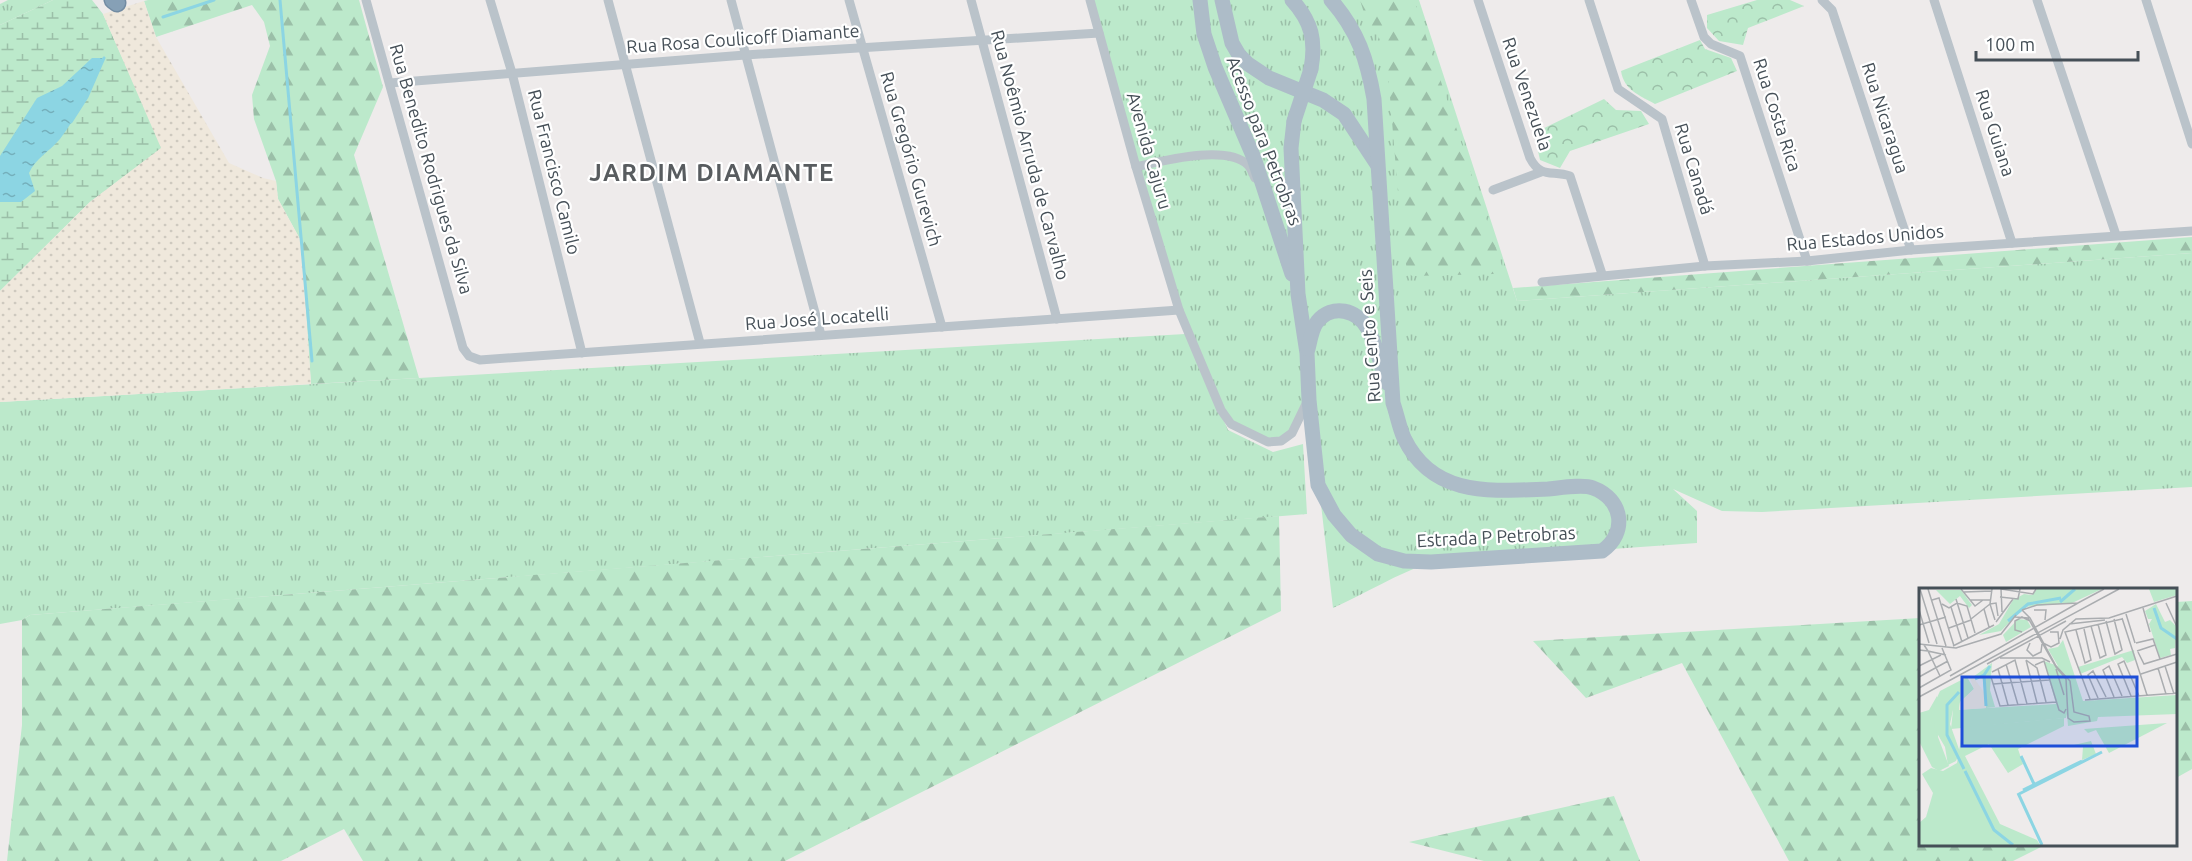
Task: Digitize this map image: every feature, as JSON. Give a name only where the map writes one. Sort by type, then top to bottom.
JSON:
[{"type":"main road","name":"Acesso para Petrobras","points":[[1200,0],[1204,34],[1215,67],[1254,158],[1298,294]]},
{"type":"main road","points":[[1222,0],[1232,43],[1239,55],[1269,78],[1323,100],[1344,114],[1378,166]]},
{"type":"main road","name":"Acesso para Petrobras","points":[[1292,0],[1311,29],[1314,50],[1311,69],[1294,121],[1291,148],[1298,294],[1306,353],[1318,485]]},
{"type":"main road","points":[[1331,0],[1344,15],[1361,45],[1369,71],[1374,99],[1378,166]]},
{"type":"main road","name":"Rua Cento e Seis","points":[[1378,166],[1393,403],[1404,438],[1420,462],[1434,475],[1458,486],[1495,491],[1592,487],[1614,502],[1618,510],[1619,521],[1614,541],[1602,551]]},
{"type":"main road","points":[[1306,353],[1316,322],[1338,310],[1351,312],[1360,318],[1368,329],[1393,403]]},
{"type":"main road","name":"Estrada P Petrobras","points":[[1318,485],[1334,514],[1352,535],[1378,554],[1404,561],[1431,562],[1602,551]]},
{"type":"street","name":"Rua Benedito Rodrigues da Silva","points":[[366,0],[463,348]]},
{"type":"street","name":"Rua Francisco Camilo","points":[[490,0],[512,73],[582,353]]},
{"type":"street","points":[[608,0],[699,343]]},
{"type":"street","points":[[730,0],[820,335]]},
{"type":"street","name":"Rua Gregório Gurevich","points":[[849,0],[942,327]]},
{"type":"street","name":"Rua Noêmio Arruda de Carvalho","points":[[971,0],[1057,319]]},
{"type":"street","name":"Avenida Cajuru","points":[[1090,0],[1136,167],[1179,310],[1221,410],[1231,424],[1268,442],[1281,441],[1292,434],[1309,400]]},
{"type":"street","name":"Rua Venezuela","points":[[1478,0],[1534,167],[1541,172],[1570,176],[1602,274]]},
{"type":"street","name":"Rua Canadá","points":[[1588,0],[1618,90],[1662,119],[1705,266]]},
{"type":"street","name":"Rua Costa Rica","points":[[1691,0],[1704,37],[1711,44],[1740,56],[1807,261]]},
{"type":"street","name":"Rua Nicaragua","points":[[1822,0],[1832,10],[1911,250]]},
{"type":"street","name":"Rua Guiana","points":[[1934,0],[2012,243]]},
{"type":"street","points":[[2037,0],[2115,235]]},
{"type":"street","points":[[2146,0],[2192,144]]},
{"type":"street","name":"Rua Rosa Coulicoff Diamante","points":[[390,82],[745,55],[1099,33]]},
{"type":"street","points":[[1136,167],[1217,154],[1228,156],[1248,166],[1268,200]]},
{"type":"street","points":[[1493,190],[1541,172]]},
{"type":"street","name":"Rua Estados Unidos","points":[[1542,282],[1602,274],[1807,261],[1911,250],[2192,231]]},
{"type":"street","name":"Rua José Locatelli","points":[[463,348],[469,356],[480,360],[1179,310]]},
{"type":"green space","points":[[8,0],[53,0],[0,25],[0,4]]},
{"type":"green space","points":[[53,0],[92,0],[103,14],[162,148],[90,202],[0,291],[0,25]]},
{"type":"green space","points":[[359,0],[383,87],[354,155],[419,378],[311,384],[301,241],[278,199],[276,181],[254,119],[252,95],[270,46],[264,22],[252,5],[156,37],[144,1]]},
{"type":"green space","points":[[1090,0],[1419,0],[1517,301],[2192,253],[2192,487],[1762,512],[1722,511],[1673,489],[1697,511],[1697,543],[1431,562],[1333,608],[1309,401],[1292,433],[1268,442],[1231,424],[1213,396],[1228,430],[1273,452],[1303,444],[1307,514],[30,615],[22,620],[0,624],[0,402],[1185,334]]},
{"type":"green space","points":[[1360,0],[1414,0],[1502,266],[1500,271],[1493,274],[1412,276],[1407,271],[1401,229],[1386,49],[1365,16]]},
{"type":"green space","points":[[1757,0],[1790,0],[1804,6],[1748,28],[1743,45],[1719,41],[1707,28],[1707,15]]},
{"type":"green space","points":[[1700,40],[1705,49],[1731,58],[1737,71],[1655,104],[1633,91],[1625,83],[1621,71]]},
{"type":"green space","points":[[1604,99],[1616,110],[1641,111],[1649,124],[1570,151],[1560,168],[1540,160],[1534,133]]},
{"type":"green space","points":[[2192,237],[2192,253],[1517,301],[1513,288]]},
{"type":"green space","points":[[1279,516],[1281,611],[785,861],[363,861],[344,829],[281,861],[7,861],[22,725],[22,620],[30,615]]},
{"type":"green space","points":[[2192,601],[2192,769],[2177,777],[2177,602]]},
{"type":"green space","points":[[1919,618],[1919,846],[2043,846],[2013,861],[1789,861],[1682,663],[1586,698],[1533,641]]},
{"type":"green space","points":[[1614,796],[1640,861],[1484,861],[1409,842]]},
{"type":"sand","points":[[144,1],[156,37],[229,163],[263,178],[276,181],[278,199],[301,241],[311,384],[0,402],[0,291],[90,202],[161,148],[103,14]]},
{"type":"water","points":[[92,58],[104,58],[79,110],[60,139],[39,159],[29,173],[35,191],[21,202],[0,202],[0,156],[37,98],[62,86]]},
{"type":"waterway","points":[[163,17],[214,0]]},
{"type":"waterway","points":[[280,0],[312,361]]},
{"type":"waterway","points":[[71,122],[87,97],[104,58]]},
{"type":"district","name":"JARDIM DIAMANTE","points":[[712,173]]}]
